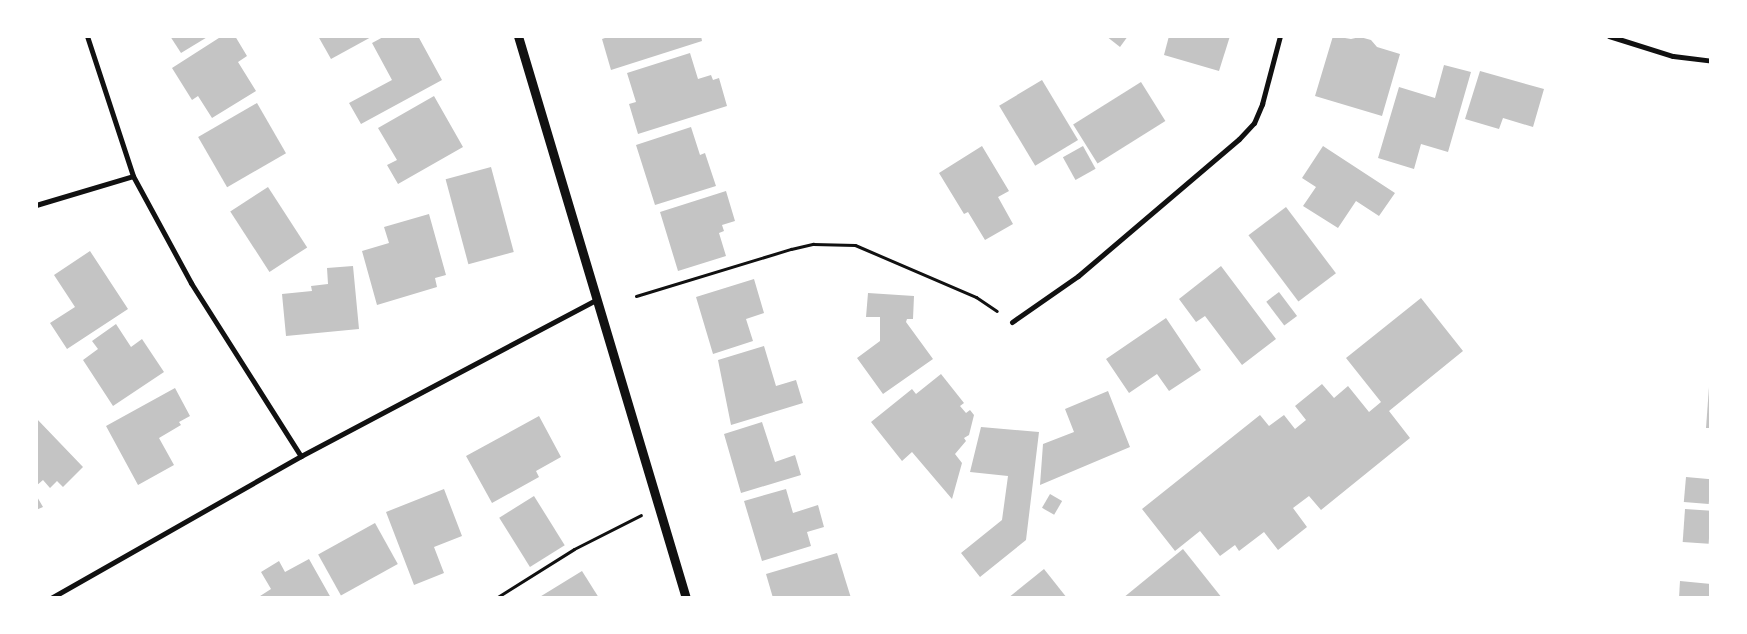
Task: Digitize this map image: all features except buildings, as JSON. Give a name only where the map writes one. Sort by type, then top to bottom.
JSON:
[{"type":"street","points":[[87,36],[133,176],[191,283],[302,456]]},
{"type":"street","points":[[518,36],[686,598]]},
{"type":"street","points":[[1012,322],[1078,276],[1240,139],[1254,123],[1262,104],[1280,36]]},
{"type":"street","points":[[1609,36],[1673,56],[1711,61]]},
{"type":"street","points":[[36,204],[133,176]]},
{"type":"street","points":[[51,598],[302,456],[596,300]]},
{"type":"path","points":[[636,296],[791,249],[813,244],[855,245],[976,297],[1012,322]]},
{"type":"path","points":[[496,598],[574,549],[624,525]]}]
